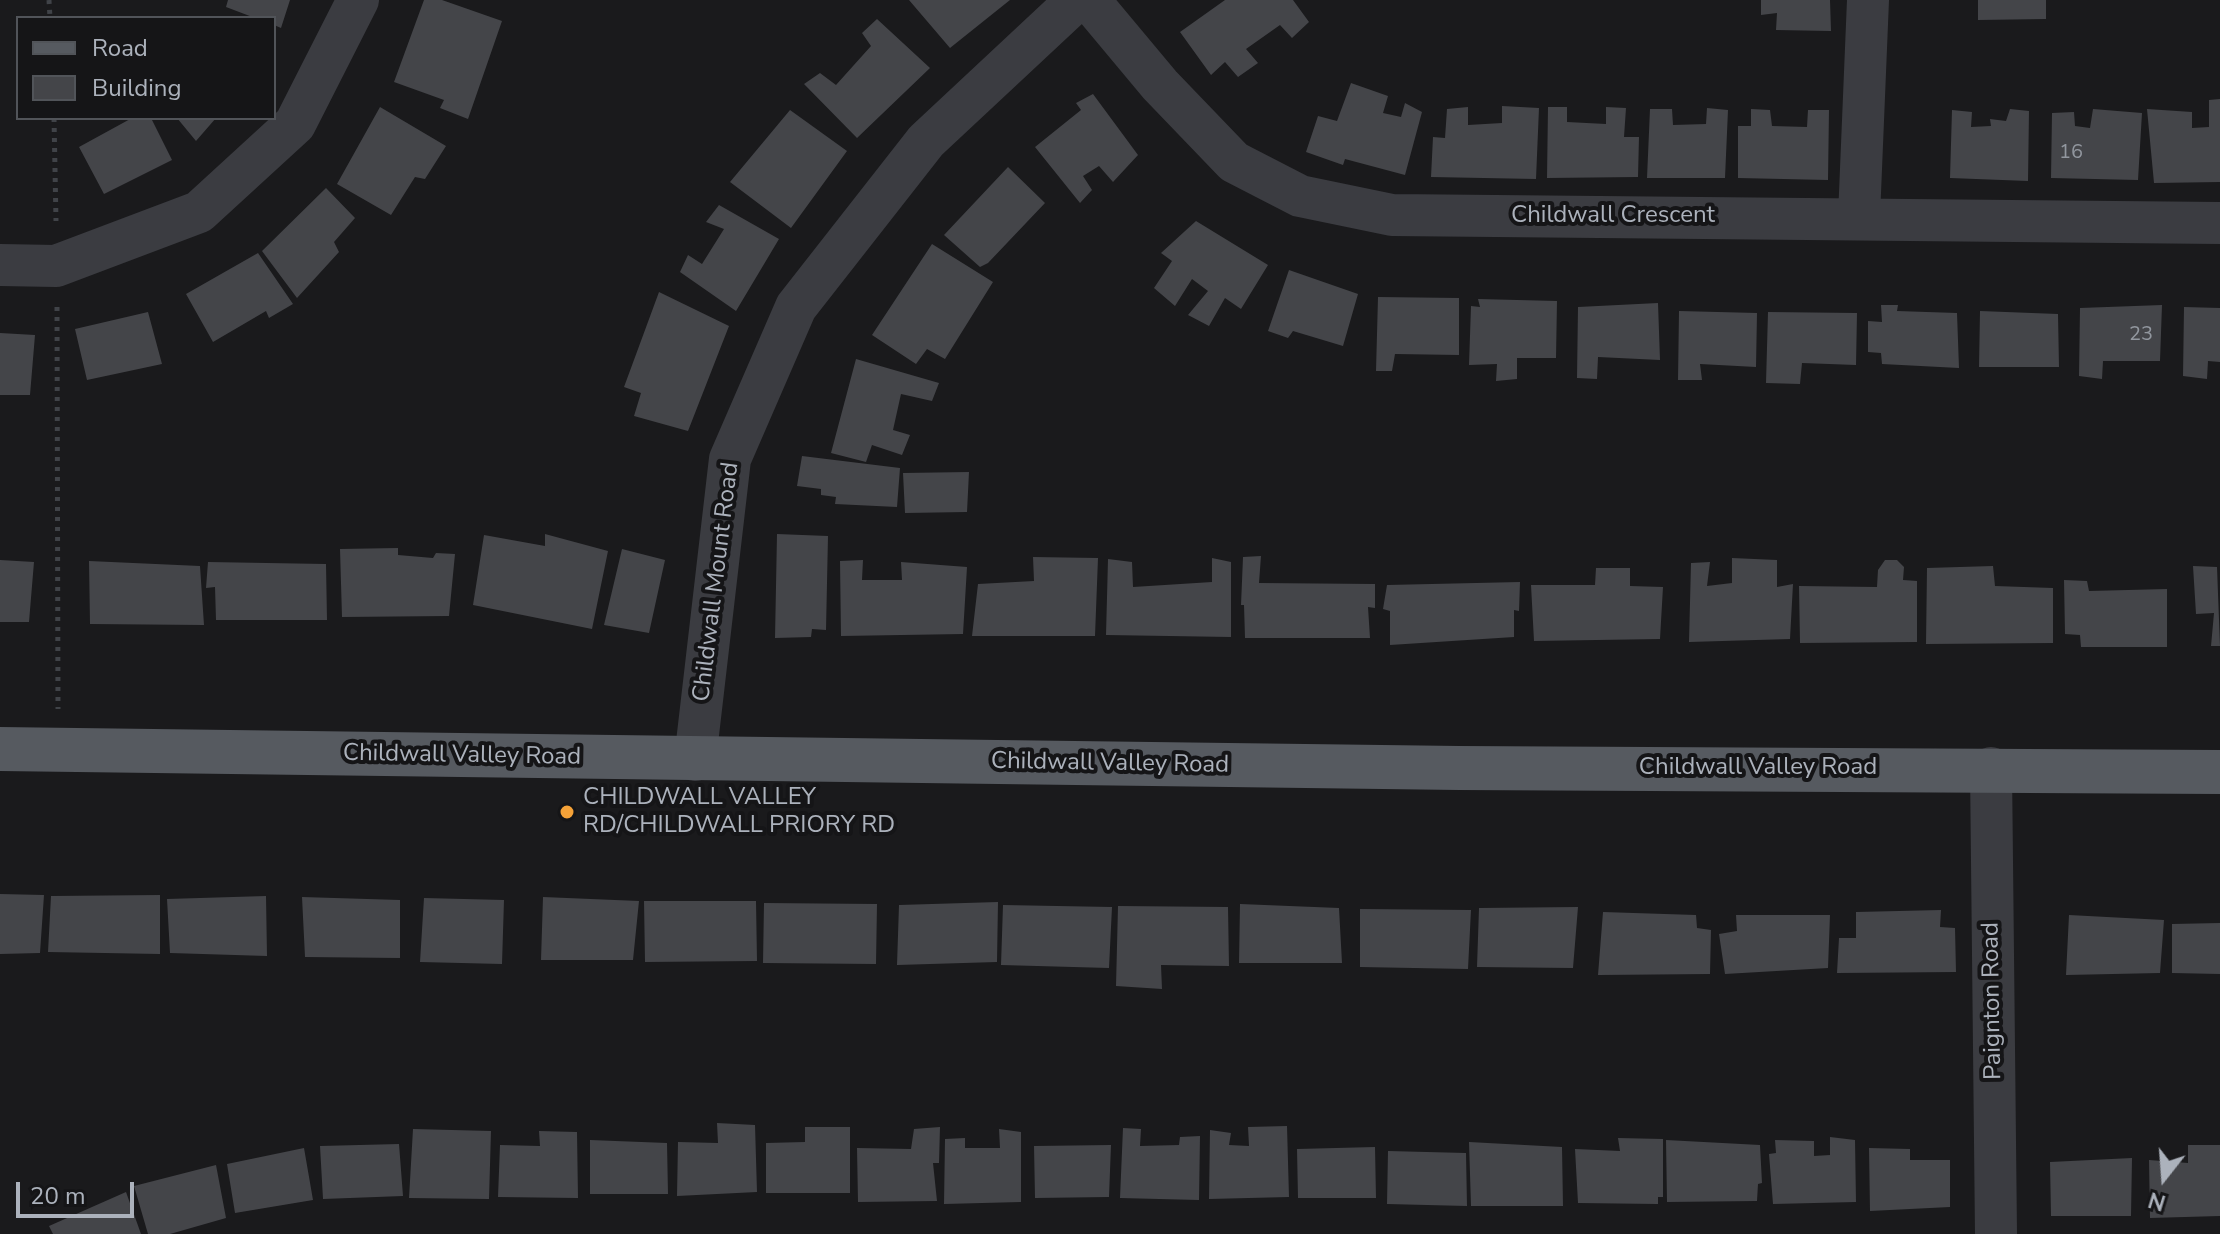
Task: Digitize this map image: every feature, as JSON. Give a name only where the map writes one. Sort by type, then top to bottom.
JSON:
[{"type":"main road","name":"Childwall Valley Road","points":[[0,749],[1459,768],[1991,768],[2220,772]]},
{"type":"street","points":[[0,265],[56,266],[199,212],[295,124],[358,0]]},
{"type":"street","name":"Childwall Mount Road","points":[[695,760],[730,459],[796,307],[926,141],[1077,0]]},
{"type":"street","name":"Childwall Crescent","points":[[1089,0],[1160,85],[1234,162],[1300,196],[1392,215],[1859,217],[2220,223]]},
{"type":"street","points":[[1859,217],[1868,0]]},
{"type":"street","name":"Paignton Road","points":[[1991,768],[1996,1234]]},
{"type":"path","points":[[54,120],[58,750]]},
{"type":"building","points":[[228,0],[290,0],[281,28],[276,26],[276,16],[250,16],[226,7]]},
{"type":"building","points":[[424,0],[442,0],[502,21],[468,119],[440,108],[444,100],[394,82]]},
{"type":"building","points":[[909,0],[1010,0],[950,48]]},
{"type":"building","points":[[1225,0],[1293,0],[1309,22],[1292,38],[1280,25],[1246,49],[1258,63],[1238,77],[1225,62],[1211,75],[1180,32]]},
{"type":"building","points":[[1761,0],[1830,0],[1831,31],[1776,30],[1777,13],[1761,15]]},
{"type":"building","points":[[1978,0],[2046,0],[2046,19],[1978,20]]},
{"type":"building","points":[[877,19],[930,68],[857,138],[804,84],[820,73],[836,85],[871,46],[862,33]]},
{"type":"building","points":[[1351,83],[1388,96],[1383,113],[1401,117],[1405,103],[1422,112],[1405,175],[1345,159],[1343,165],[1306,152],[1318,116],[1337,121]]},
{"type":"building","points":[[1093,94],[1138,155],[1113,182],[1099,166],[1083,176],[1092,190],[1080,203],[1035,147],[1081,110],[1076,103]]},
{"type":"building","points":[[2220,99],[2220,182],[2154,183],[2147,109],[2192,112],[2192,128],[2209,127],[2209,100]]},
{"type":"building","points":[[1502,106],[1539,108],[1536,179],[1431,177],[1433,137],[1445,138],[1447,109],[1468,107],[1468,125],[1502,123]]},
{"type":"building","points":[[380,107],[446,146],[425,179],[415,177],[391,215],[337,184]]},
{"type":"building","points":[[1548,107],[1567,107],[1567,122],[1606,124],[1606,107],[1626,108],[1624,137],[1639,137],[1638,177],[1547,178]]},
{"type":"building","points":[[1707,108],[1728,110],[1725,178],[1647,178],[1650,109],[1672,109],[1673,125],[1706,124]]},
{"type":"building","points":[[1751,109],[1770,110],[1772,126],[1807,127],[1808,110],[1829,110],[1828,180],[1738,178],[1738,126],[1751,126]]},
{"type":"building","points":[[2010,109],[2029,111],[2028,181],[1950,178],[1952,110],[1972,112],[1971,127],[1991,126],[1990,119],[2006,121]]},
{"type":"building","points":[[2093,109],[2142,113],[2138,180],[2051,178],[2052,113],[2074,112],[2075,126],[2090,128]]},
{"type":"building","points":[[790,110],[847,151],[791,228],[730,182]]},
{"type":"building","points":[[128,120],[152,120],[172,160],[104,194],[79,147]]},
{"type":"building","points":[[179,120],[214,120],[196,141]]},
{"type":"building","points":[[1008,167],[1045,203],[988,263],[980,267],[944,235]]},
{"type":"building","points":[[326,188],[355,218],[334,242],[339,252],[297,298],[262,251]]},
{"type":"building","points":[[719,205],[779,239],[736,311],[680,272],[688,255],[702,264],[724,229],[706,222]]},
{"type":"building","points":[[1196,221],[1268,265],[1241,309],[1225,298],[1209,326],[1188,315],[1208,291],[1192,279],[1175,306],[1154,288],[1172,261],[1161,253]]},
{"type":"building","points":[[932,244],[993,282],[945,359],[927,349],[916,364],[872,335]]},
{"type":"building","points":[[258,253],[293,304],[269,318],[266,311],[213,342],[186,294]]},
{"type":"building","points":[[1289,270],[1358,294],[1343,346],[1293,331],[1288,338],[1268,331]]},
{"type":"building","points":[[659,292],[729,326],[688,431],[634,416],[641,393],[624,387]]},
{"type":"building","points":[[1378,297],[1459,298],[1459,355],[1395,354],[1392,371],[1376,371]]},
{"type":"building","points":[[1478,299],[1557,301],[1556,358],[1517,358],[1517,379],[1496,381],[1497,364],[1469,365],[1471,306],[1480,307]]},
{"type":"building","points":[[1658,303],[1660,360],[1598,357],[1597,379],[1577,378],[1578,307]]},
{"type":"building","points":[[1881,305],[1898,305],[1897,311],[1957,313],[1959,368],[1882,364],[1881,353],[1868,352],[1868,321],[1882,322]]},
{"type":"building","points":[[2162,305],[2160,361],[2103,361],[2102,379],[2079,376],[2080,308]]},
{"type":"building","points":[[2184,307],[2220,308],[2220,362],[2208,361],[2207,379],[2183,376]]},
{"type":"building","points":[[1679,311],[1757,313],[1756,367],[1700,364],[1702,380],[1678,380]]},
{"type":"building","points":[[1980,311],[2058,314],[2059,367],[1979,367]]},
{"type":"building","points":[[148,312],[162,364],[87,380],[75,329]]},
{"type":"building","points":[[1768,312],[1857,313],[1856,365],[1802,363],[1800,384],[1766,383]]},
{"type":"building","points":[[0,333],[35,335],[30,395],[0,395]]},
{"type":"building","points":[[856,359],[939,383],[932,401],[901,394],[893,430],[910,435],[902,455],[872,445],[866,462],[831,453]]},
{"type":"building","points":[[802,456],[900,468],[897,507],[835,504],[836,497],[821,495],[821,489],[797,486]]},
{"type":"building","points":[[969,472],[967,512],[905,513],[903,473]]},
{"type":"building","points":[[545,534],[608,551],[592,629],[473,605],[484,535],[545,546]]},
{"type":"building","points":[[777,534],[828,536],[826,630],[812,629],[811,637],[775,638]]},
{"type":"building","points":[[398,548],[398,555],[433,558],[436,553],[455,554],[449,616],[342,617],[340,549]]},
{"type":"building","points":[[622,549],[665,560],[649,633],[604,625]]},
{"type":"building","points":[[1261,556],[1259,583],[1375,584],[1375,608],[1368,607],[1370,638],[1245,638],[1244,605],[1241,605],[1243,557]]},
{"type":"building","points":[[1033,557],[1098,558],[1095,636],[972,636],[978,584],[1034,581]]},
{"type":"building","points":[[1212,558],[1231,562],[1231,637],[1106,635],[1108,559],[1132,562],[1133,587],[1212,582]]},
{"type":"building","points":[[1732,558],[1777,560],[1777,587],[1793,584],[1790,639],[1689,642],[1691,563],[1710,562],[1707,586],[1732,583]]},
{"type":"building","points":[[0,560],[34,562],[29,622],[0,622]]},
{"type":"building","points":[[863,560],[862,580],[902,580],[901,562],[967,567],[963,634],[841,636],[840,561]]},
{"type":"building","points":[[1885,560],[1897,560],[1904,567],[1903,580],[1917,581],[1917,642],[1800,643],[1799,586],[1877,587],[1878,570]]},
{"type":"building","points":[[89,561],[200,566],[204,625],[90,624]]},
{"type":"building","points":[[208,562],[326,564],[327,620],[216,620],[215,587],[206,588]]},
{"type":"building","points":[[1993,566],[1995,586],[2053,588],[2053,643],[1926,644],[1927,568]]},
{"type":"building","points":[[2193,566],[2217,567],[2220,646],[2211,646],[2214,613],[2196,614]]},
{"type":"building","points":[[1596,568],[1630,568],[1630,586],[1663,587],[1660,639],[1534,641],[1531,585],[1595,585]]},
{"type":"building","points":[[2064,580],[2087,581],[2089,591],[2167,589],[2167,647],[2081,647],[2080,635],[2065,634]]},
{"type":"building","points":[[1520,582],[1519,611],[1514,610],[1514,637],[1390,645],[1390,611],[1383,609],[1387,585]]},
{"type":"building","points":[[0,894],[44,895],[40,953],[0,954]]},
{"type":"building","points":[[160,895],[160,954],[48,952],[51,896]]},
{"type":"building","points":[[266,896],[267,956],[170,953],[167,899]]},
{"type":"building","points":[[302,897],[400,900],[400,958],[305,957]]},
{"type":"building","points":[[543,897],[639,901],[633,960],[541,960]]},
{"type":"building","points":[[424,898],[504,900],[502,964],[420,962]]},
{"type":"building","points":[[644,901],[756,901],[757,961],[645,962]]},
{"type":"building","points":[[998,902],[997,962],[897,965],[899,905]]},
{"type":"building","points":[[764,903],[877,904],[876,964],[763,963]]},
{"type":"building","points":[[1240,904],[1339,908],[1342,963],[1239,963]]},
{"type":"building","points":[[1003,905],[1112,907],[1109,968],[1001,965]]},
{"type":"building","points":[[1118,906],[1228,907],[1229,966],[1161,965],[1162,989],[1116,986]]},
{"type":"building","points":[[1578,907],[1573,968],[1477,967],[1479,908]]},
{"type":"building","points":[[1360,909],[1471,910],[1468,969],[1360,967]]},
{"type":"building","points":[[1941,910],[1940,927],[1955,928],[1956,972],[1837,973],[1839,938],[1856,938],[1856,912]]},
{"type":"building","points":[[1603,912],[1696,915],[1697,928],[1711,930],[1710,974],[1598,975]]},
{"type":"building","points":[[1736,915],[1830,915],[1828,968],[1725,974],[1719,934],[1737,931]]},
{"type":"building","points":[[2069,915],[2164,920],[2160,973],[2066,975]]},
{"type":"building","points":[[2220,923],[2220,974],[2172,973],[2172,924]]},
{"type":"building","points":[[717,1123],[755,1125],[757,1192],[677,1196],[678,1142],[718,1143]]},
{"type":"building","points":[[1287,1126],[1289,1197],[1209,1199],[1210,1130],[1231,1133],[1229,1145],[1249,1146],[1248,1127]]},
{"type":"building","points":[[805,1127],[850,1127],[850,1193],[766,1193],[766,1143],[805,1142]]},
{"type":"building","points":[[940,1127],[939,1163],[933,1163],[937,1201],[858,1202],[857,1148],[911,1149],[914,1129]]},
{"type":"building","points":[[1123,1128],[1141,1129],[1140,1146],[1179,1145],[1180,1137],[1200,1136],[1199,1200],[1120,1198]]},
{"type":"building","points":[[413,1129],[491,1131],[489,1199],[409,1198]]},
{"type":"building","points":[[999,1129],[1021,1132],[1021,1202],[944,1204],[945,1139],[965,1138],[965,1148],[1000,1148]]},
{"type":"building","points":[[539,1131],[577,1132],[578,1198],[498,1197],[500,1145],[540,1146]]},
{"type":"building","points":[[1830,1137],[1855,1140],[1856,1202],[1773,1204],[1769,1154],[1776,1153],[1775,1140],[1814,1141],[1814,1156],[1830,1155]]},
{"type":"building","points":[[1618,1138],[1663,1139],[1663,1197],[1658,1197],[1658,1204],[1578,1203],[1575,1149],[1620,1151]]},
{"type":"building","points":[[590,1140],[667,1143],[668,1194],[590,1194]]},
{"type":"building","points":[[1666,1140],[1760,1145],[1762,1183],[1758,1184],[1757,1201],[1667,1202]]},
{"type":"building","points":[[1469,1142],[1562,1147],[1563,1206],[1471,1206]]},
{"type":"building","points":[[399,1144],[403,1196],[323,1199],[320,1146]]},
{"type":"building","points":[[1111,1145],[1109,1197],[1035,1198],[1034,1146]]},
{"type":"building","points":[[2188,1145],[2220,1145],[2220,1216],[2150,1218],[2149,1160],[2188,1163]]},
{"type":"building","points":[[1375,1147],[1376,1198],[1298,1198],[1297,1149]]},
{"type":"building","points":[[304,1148],[313,1200],[235,1213],[227,1164]]},
{"type":"building","points":[[1869,1148],[1910,1149],[1910,1160],[1950,1160],[1950,1207],[1870,1211]]},
{"type":"building","points":[[1388,1151],[1466,1153],[1467,1206],[1387,1204]]},
{"type":"building","points":[[2132,1158],[2131,1216],[2051,1216],[2050,1162]]},
{"type":"building","points":[[216,1165],[226,1218],[170,1234],[148,1234],[134,1186]]},
{"type":"building","points":[[126,1192],[141,1234],[53,1234],[49,1226]]},
{"type":"place","name":"CHILDWALL VALLEY RD/CHILDWALL PRIORY RD","points":[[567,812]]}]
